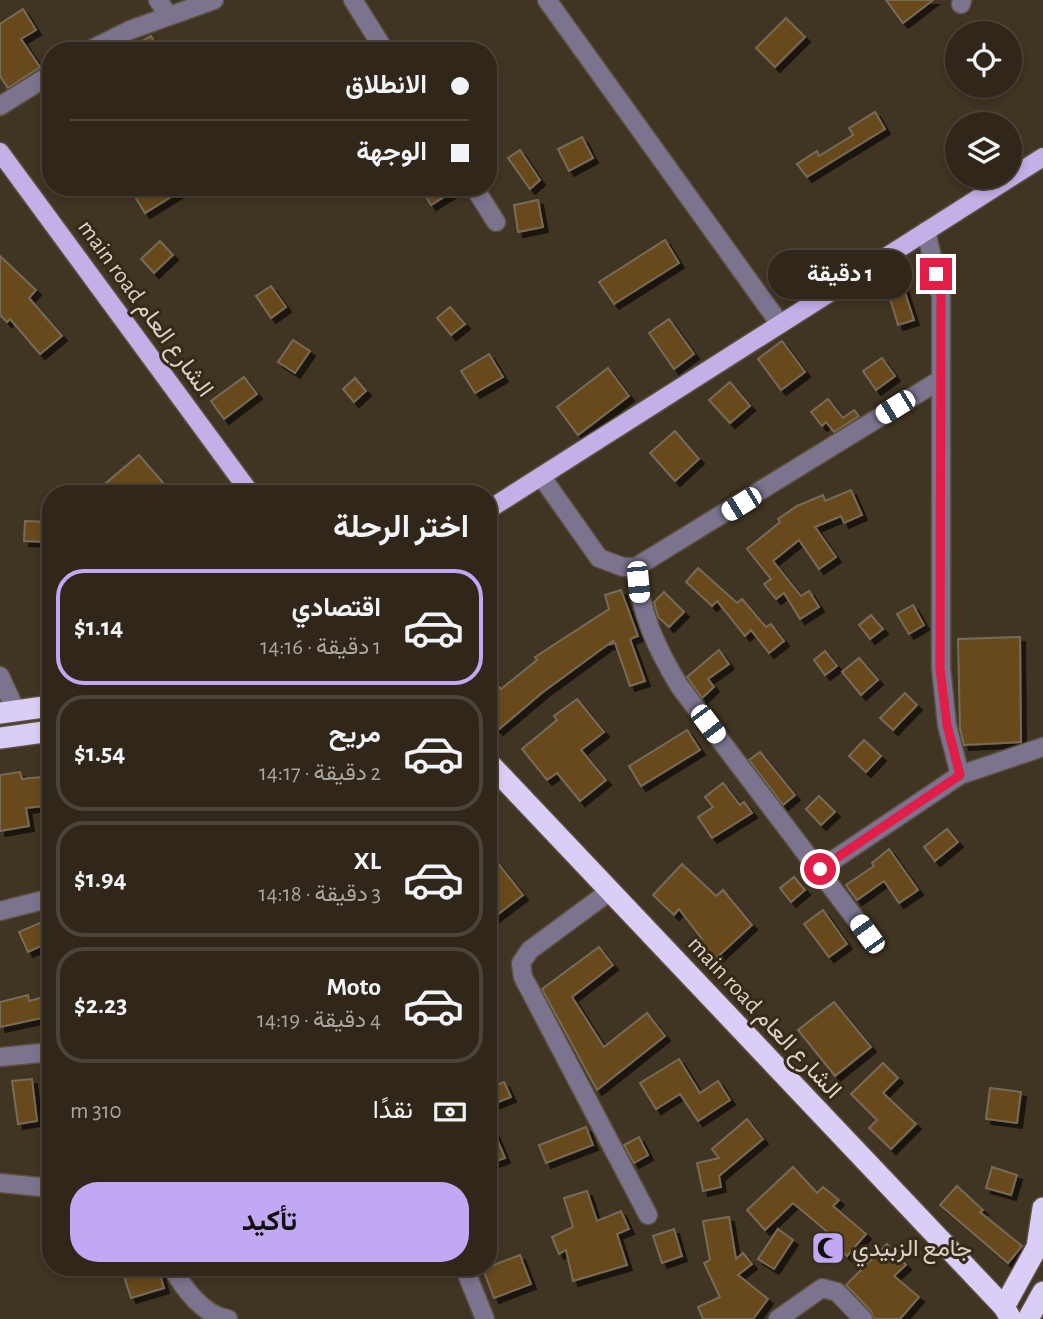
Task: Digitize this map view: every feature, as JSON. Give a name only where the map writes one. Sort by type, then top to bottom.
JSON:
[{"type":"highway","points":[[8,712],[42,707]]},
{"type":"highway","points":[[0,738],[42,732]]},
{"type":"highway","name":"main road الشارع العام","points":[[497,772],[1007,1313]]},
{"type":"highway","points":[[1007,1313],[1037,1247],[1043,1208]]},
{"type":"highway","points":[[1028,1319],[1043,1292]]},
{"type":"main road","name":"main road الشارع العام","points":[[0,152],[243,485]]},
{"type":"main road","points":[[497,504],[1043,157]]},
{"type":"street","points":[[103,42],[163,7],[214,0]]},
{"type":"street","points":[[353,0],[379,42]]},
{"type":"street","points":[[547,0],[780,324]]},
{"type":"street","points":[[0,106],[42,80]]},
{"type":"street","points":[[480,196],[496,222]]},
{"type":"street","points":[[926,231],[941,296],[940,668],[947,725],[960,775]]},
{"type":"street","points":[[541,476],[599,558],[623,568],[636,567],[940,380]]},
{"type":"street","points":[[636,567],[639,598],[657,649],[680,687],[867,934]]},
{"type":"street","points":[[0,676],[8,712]]},
{"type":"street","points":[[820,869],[960,775],[1043,747]]},
{"type":"street","points":[[610,891],[530,950],[521,963],[523,977],[648,1215]]},
{"type":"street","points":[[0,911],[42,900]]},
{"type":"street","points":[[0,1057],[42,1053]]},
{"type":"street","points":[[0,1183],[42,1187]]},
{"type":"street","points":[[177,1276],[184,1289],[219,1318],[228,1319]]},
{"type":"street","points":[[468,1276],[485,1319]]},
{"type":"street","points":[[778,1319],[822,1288],[837,1292],[863,1319]]},
{"type":"building","points":[[886,0],[933,0],[903,23]]},
{"type":"building","points":[[23,9],[36,30],[21,39],[40,67],[8,88],[0,76],[0,24]]},
{"type":"building","points":[[786,18],[805,37],[775,67],[756,48]]},
{"type":"building","points":[[151,36],[154,42],[141,42]]},
{"type":"building","points":[[875,112],[885,129],[807,177],[797,164],[817,151],[819,156],[853,135],[849,128]]},
{"type":"building","points":[[582,137],[593,158],[569,171],[558,149]]},
{"type":"building","points":[[520,150],[540,180],[530,189],[508,158]]},
{"type":"building","points":[[135,196],[172,196],[145,213]]},
{"type":"building","points":[[426,196],[446,196],[431,205]]},
{"type":"building","points":[[538,200],[543,227],[518,232],[514,205]]},
{"type":"building","points":[[665,240],[679,263],[614,304],[599,282]]},
{"type":"building","points":[[160,241],[173,255],[154,273],[141,259]]},
{"type":"building","points":[[0,256],[36,290],[29,298],[62,336],[40,354],[10,319],[7,322],[0,315]]},
{"type":"building","points":[[900,277],[914,320],[898,325],[885,282]]},
{"type":"building","points":[[271,286],[286,307],[271,318],[256,296]]},
{"type":"building","points":[[450,307],[465,324],[451,335],[437,318]]},
{"type":"building","points":[[669,319],[694,354],[674,369],[649,333]]},
{"type":"building","points":[[293,340],[310,351],[295,373],[278,362]]},
{"type":"building","points":[[782,341],[805,372],[781,390],[758,359]]},
{"type":"building","points":[[489,354],[503,377],[475,393],[461,371]]},
{"type":"building","points":[[882,358],[895,376],[876,390],[863,371]]},
{"type":"building","points":[[608,368],[629,396],[578,435],[557,407]]},
{"type":"building","points":[[244,377],[257,394],[224,419],[211,401]]},
{"type":"building","points":[[355,378],[366,391],[354,402],[343,389]]},
{"type":"building","points":[[730,382],[750,406],[730,423],[709,400]]},
{"type":"building","points":[[828,399],[843,418],[854,410],[859,416],[834,432],[826,422],[822,426],[811,412]]},
{"type":"building","points":[[675,431],[699,459],[675,481],[650,453]]},
{"type":"building","points":[[139,455],[165,485],[108,485],[106,483]]},
{"type":"building","points":[[851,490],[862,515],[844,523],[841,516],[815,527],[836,557],[819,569],[799,540],[773,561],[801,596],[809,591],[819,607],[800,619],[784,593],[776,599],[764,584],[771,579],[747,549],[780,522],[778,519],[797,506],[823,495],[825,501]]},
{"type":"building","points":[[25,521],[42,522],[42,542],[24,541]]},
{"type":"building","points":[[698,568],[737,603],[742,599],[766,627],[771,624],[784,641],[769,653],[751,630],[745,636],[717,601],[712,606],[686,582]]},
{"type":"building","points":[[621,590],[638,636],[630,639],[645,681],[630,686],[615,643],[611,644],[614,640],[543,692],[498,730],[497,684],[501,689],[537,660],[535,657],[609,609],[605,595]]},
{"type":"building","points":[[664,592],[684,612],[669,627],[658,617],[654,602]]},
{"type":"building","points":[[913,605],[924,625],[909,634],[897,614]]},
{"type":"building","points":[[871,615],[883,629],[870,639],[859,625]]},
{"type":"building","points":[[1020,637],[1021,742],[964,745],[960,729],[958,639]]},
{"type":"building","points":[[719,650],[729,664],[708,679],[714,687],[702,698],[687,677]]},
{"type":"building","points":[[825,651],[837,666],[825,675],[814,660]]},
{"type":"building","points":[[859,658],[878,680],[861,695],[842,672]]},
{"type":"building","points":[[905,693],[917,705],[893,730],[880,718]]},
{"type":"building","points":[[577,699],[604,732],[581,750],[606,780],[580,801],[557,773],[547,780],[522,749],[557,720],[554,716]]},
{"type":"building","points":[[687,730],[700,750],[641,786],[629,766]]},
{"type":"building","points":[[864,740],[881,756],[866,772],[849,756]]},
{"type":"building","points":[[760,752],[795,795],[783,805],[749,760]]},
{"type":"building","points":[[20,772],[22,779],[42,777],[42,806],[26,808],[29,826],[0,831],[0,775]]},
{"type":"building","points":[[723,783],[740,805],[744,802],[752,813],[712,838],[698,817],[713,807],[705,797]]},
{"type":"building","points":[[819,796],[835,812],[821,825],[806,809]]},
{"type":"building","points":[[947,829],[958,842],[935,861],[924,847]]},
{"type":"building","points":[[889,849],[918,890],[899,903],[884,881],[857,900],[846,885],[874,866],[872,863]]},
{"type":"building","points":[[497,862],[523,895],[497,915]]},
{"type":"building","points":[[682,864],[716,896],[723,890],[752,925],[714,960],[698,942],[702,939],[679,909],[674,915],[653,895]]},
{"type":"building","points":[[794,877],[805,890],[791,902],[780,888]]},
{"type":"building","points":[[823,910],[847,944],[829,957],[804,924]]},
{"type":"building","points":[[42,922],[42,946],[28,952],[19,932]]},
{"type":"building","points":[[599,947],[613,965],[572,997],[604,1047],[647,1013],[665,1036],[597,1090],[542,989]]},
{"type":"building","points":[[28,995],[29,1001],[42,997],[42,1018],[0,1027],[0,1002]]},
{"type":"building","points":[[834,1002],[871,1047],[835,1076],[798,1030]]},
{"type":"building","points":[[679,1059],[700,1093],[718,1081],[730,1100],[698,1121],[680,1094],[656,1109],[640,1083]]},
{"type":"building","points":[[883,1063],[898,1078],[883,1093],[916,1124],[891,1149],[869,1128],[877,1120],[851,1094]]},
{"type":"building","points":[[32,1079],[37,1121],[18,1124],[12,1081]]},
{"type":"building","points":[[504,1082],[511,1097],[497,1102],[497,1085]]},
{"type":"building","points":[[990,1088],[1021,1092],[1017,1123],[986,1119]]},
{"type":"building","points":[[747,1119],[763,1139],[719,1176],[721,1187],[703,1191],[697,1163],[719,1158],[712,1149]]},
{"type":"building","points":[[586,1127],[593,1145],[546,1163],[539,1145]]},
{"type":"building","points":[[639,1137],[648,1155],[634,1163],[624,1145]]},
{"type":"building","points":[[497,1139],[505,1158],[497,1161]]},
{"type":"building","points":[[793,1167],[817,1193],[823,1187],[839,1200],[833,1206],[866,1234],[847,1256],[827,1239],[831,1235],[793,1203],[765,1230],[747,1210]]},
{"type":"building","points":[[992,1167],[1017,1175],[1011,1195],[986,1188]]},
{"type":"building","points":[[957,1186],[983,1210],[980,1212],[1022,1246],[1008,1263],[940,1205]]},
{"type":"building","points":[[587,1191],[597,1221],[621,1211],[629,1229],[617,1234],[627,1265],[573,1281],[566,1250],[559,1254],[552,1237],[573,1227],[564,1198]]},
{"type":"building","points":[[729,1217],[736,1259],[743,1253],[752,1264],[738,1275],[768,1299],[753,1319],[703,1319],[698,1307],[720,1297],[704,1263],[710,1260],[703,1221]]},
{"type":"building","points":[[674,1229],[682,1256],[662,1263],[653,1236]]},
{"type":"building","points":[[778,1229],[793,1240],[774,1269],[758,1259]]},
{"type":"building","points":[[887,1244],[906,1265],[894,1276],[919,1297],[900,1319],[874,1319],[871,1311],[846,1285]]},
{"type":"building","points":[[520,1255],[531,1284],[494,1298],[486,1276],[497,1276],[497,1264]]},
{"type":"building","points":[[124,1276],[161,1276],[164,1288],[131,1298]]},
{"type":"place","name":"جامع الزبيدي","points":[[828,1248]]},
{"type":"route","points":[[820,869],[960,775],[947,725],[940,668],[941,296],[936,274]]}]
